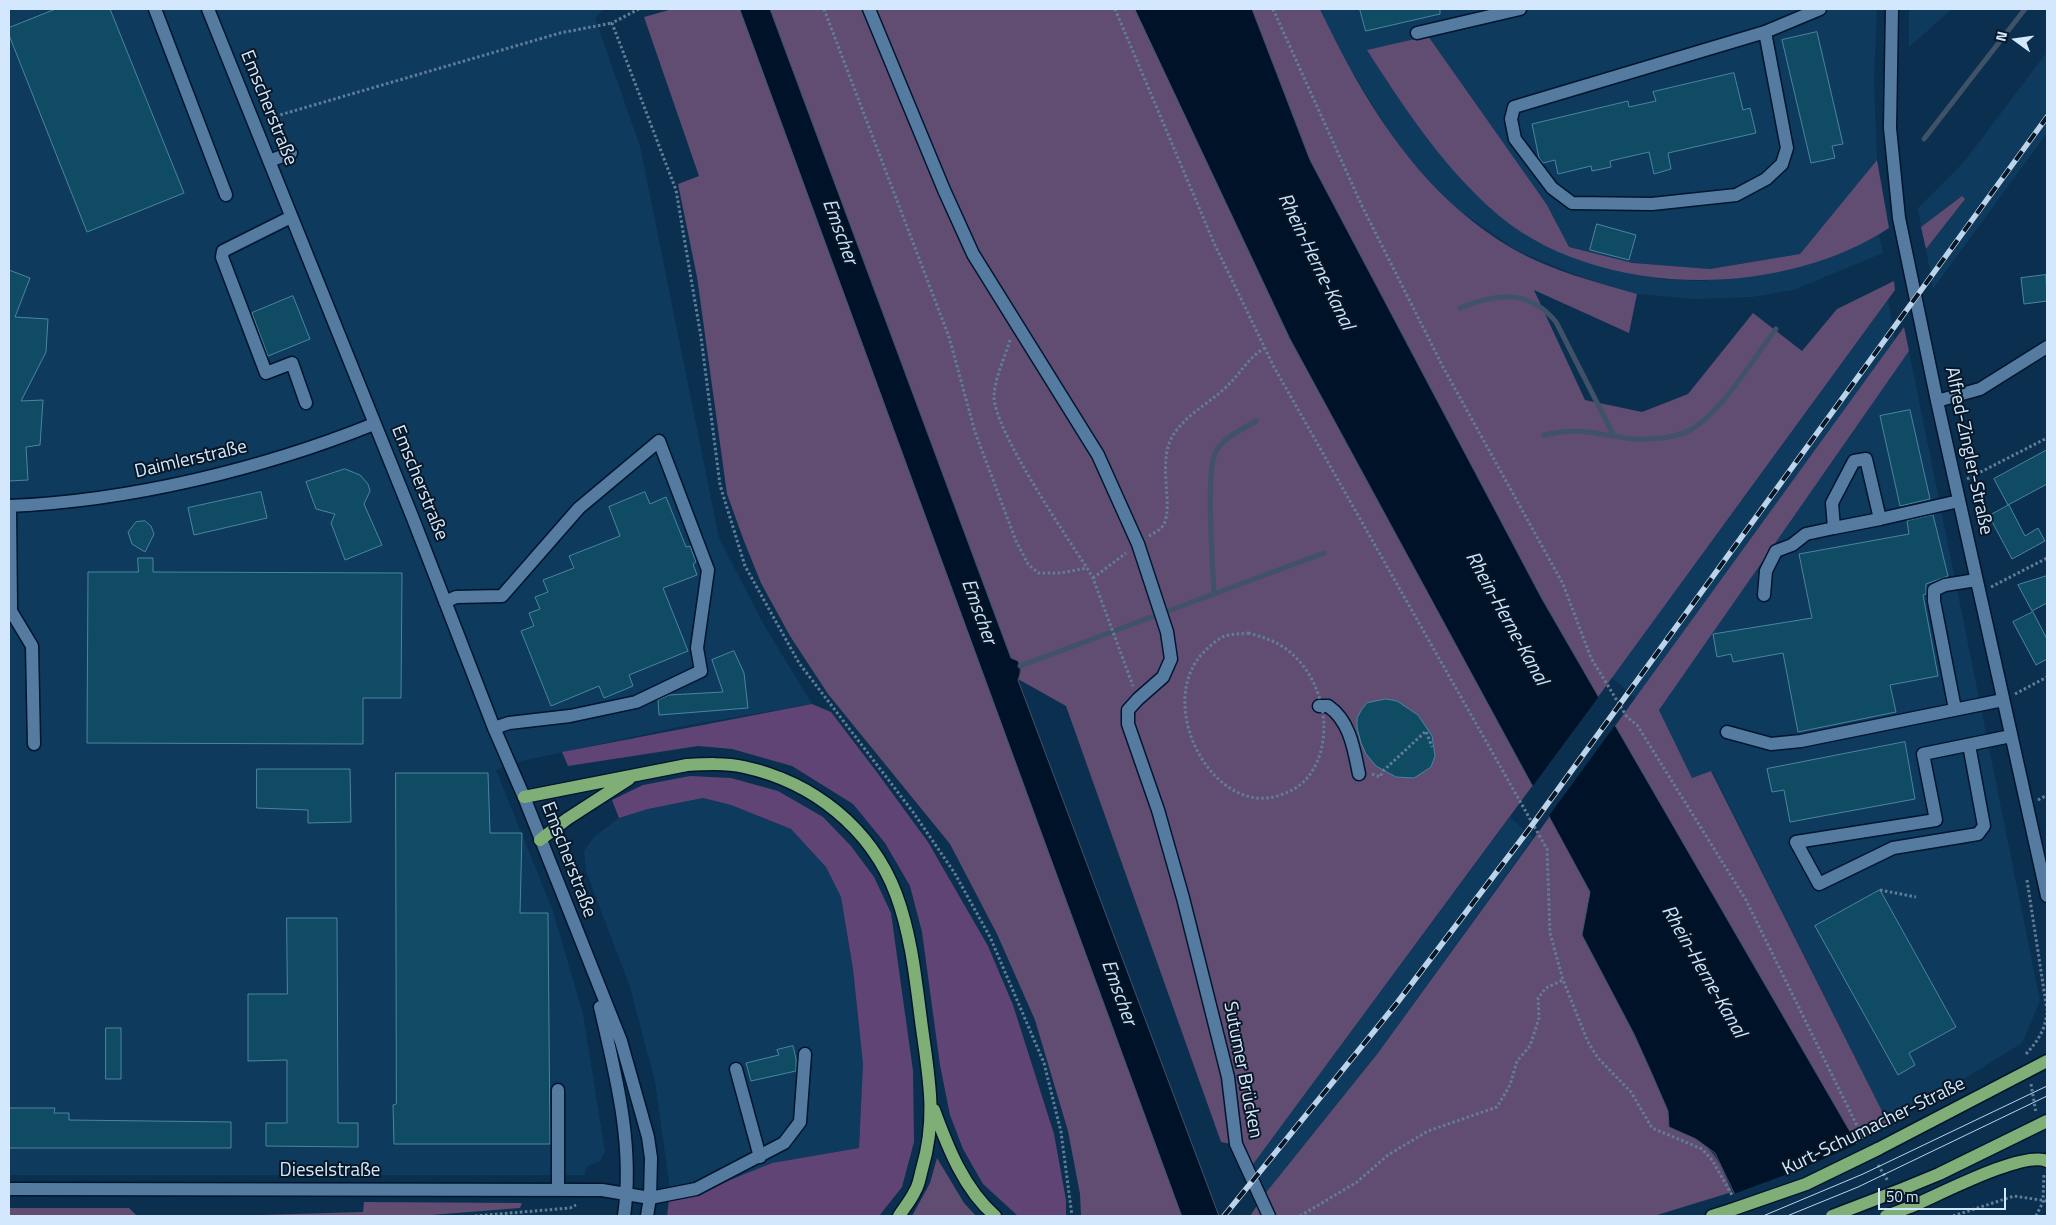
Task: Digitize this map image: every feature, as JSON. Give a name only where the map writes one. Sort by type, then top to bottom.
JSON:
[{"type":"main road","points":[[524,797],[687,765],[715,764],[742,766],[790,781],[835,809],[856,829],[874,851],[887,872],[906,926],[914,960],[932,1105],[929,1145],[916,1190],[899,1216]]},
{"type":"main road","points":[[540,840],[567,819],[635,775]]},
{"type":"main road","name":"Kurt-Schumacher-Straße","points":[[1712,1216],[1733,1206],[1806,1184],[1874,1152],[2047,1061]]},
{"type":"main road","points":[[932,1105],[946,1142],[964,1177],[976,1196],[995,1216]]},
{"type":"main road","points":[[1832,1216],[1939,1174],[2047,1121]]},
{"type":"main road","points":[[1886,1216],[2012,1162],[2034,1158],[2047,1161]]},
{"type":"street","points":[[154,9],[226,195]]},
{"type":"street","name":"Emscherstraße","points":[[208,9],[292,216],[494,728],[524,797],[592,973],[621,1041],[644,1117],[650,1158],[648,1216]]},
{"type":"street","points":[[869,9],[944,190],[973,254],[1098,455],[1138,544],[1167,632],[1171,659],[1163,678],[1138,699]]},
{"type":"street","points":[[1417,33],[1520,9]]},
{"type":"street","points":[[1765,32],[1787,148],[1782,164],[1766,179],[1736,195],[1652,204],[1572,203],[1552,188],[1515,139],[1511,119],[1514,107],[1765,32],[1820,9]]},
{"type":"street","name":"Alfred-Zingler-Straße","points":[[1892,9],[1889,90],[1894,174],[1899,218],[1976,580],[2047,896]]},
{"type":"street","points":[[269,161],[291,153]]},
{"type":"street","points":[[292,216],[223,251],[222,257],[266,373],[292,363],[306,402]]},
{"type":"street","points":[[1937,401],[1980,389],[2047,347]]},
{"type":"street","name":"Daimlerstraße","points":[[9,506],[130,493],[240,470],[322,444],[374,424]]},
{"type":"street","points":[[445,602],[456,597],[502,596],[579,508],[659,441],[708,570],[697,648],[701,671],[636,702],[570,716],[509,723],[494,728]]},
{"type":"street","points":[[1834,528],[1832,503],[1854,461],[1866,458],[1880,519]]},
{"type":"street","points":[[1764,595],[1766,571],[1776,551],[1792,545],[1806,534],[1959,502]]},
{"type":"street","points":[[9,506],[11,611],[32,646],[34,744]]},
{"type":"street","points":[[1955,708],[1934,601],[1934,590],[1945,585],[1976,580]]},
{"type":"street","name":"Sutumer Brücken","points":[[1138,699],[1128,710],[1128,724],[1158,810],[1183,898],[1228,1077],[1236,1144],[1269,1216]]},
{"type":"street","points":[[1318,700],[1328,706],[1344,721],[1355,752],[1359,774]]},
{"type":"street","points":[[1727,732],[1771,744],[1801,741],[1955,708],[2003,700]]},
{"type":"street","points":[[1969,745],[1984,826],[1978,834],[1893,848],[1819,884],[1796,842],[1936,820],[1924,754],[2011,736]]},
{"type":"street","name":"Emscherstraße","points":[[592,973],[625,1124],[627,1195],[624,1216]]},
{"type":"street","name":"Dieselstraße","points":[[9,1189],[602,1190],[650,1198],[696,1188],[784,1144],[800,1122],[805,1054]]},
{"type":"street","points":[[736,1069],[760,1157]]},
{"type":"street","points":[[558,1090],[558,1190]]},
{"type":"path","points":[[254,122],[560,33],[612,23],[639,9]]},
{"type":"path","points":[[824,9],[949,337],[975,432],[1016,541],[1028,564],[1038,573],[1061,573],[1086,568]]},
{"type":"path","points":[[1115,9],[1214,243],[1265,348],[1547,850],[1550,932],[1563,980],[1582,1028],[1598,1058],[1631,1092],[1652,1128],[1702,1149],[1712,1160],[1733,1206]]},
{"type":"path","points":[[1273,9],[1362,206],[1443,367],[1563,584],[1591,658],[1627,716],[1637,725],[1746,900],[1890,1185]]},
{"type":"path","points":[[612,23],[676,190],[701,337],[720,485],[745,566],[799,663],[913,812],[954,872],[990,936],[1044,1062],[1061,1132],[1072,1216]]},
{"type":"path","points":[[1015,324],[994,396],[997,410],[1001,422],[1044,503],[1093,578],[1138,699]]},
{"type":"path","points":[[1093,578],[1159,530],[1164,523],[1167,510],[1165,459],[1170,441],[1180,426],[1230,384],[1247,362],[1265,348]]},
{"type":"path","points":[[1956,485],[2047,438]]},
{"type":"path","points":[[1980,594],[2047,558]]},
{"type":"path","points":[[1318,700],[1303,665],[1286,649],[1266,638],[1248,634],[1225,636],[1211,644],[1198,658],[1188,678],[1184,697],[1186,723],[1195,748],[1211,771],[1237,791],[1264,798],[1278,796],[1291,791],[1310,776],[1321,750],[1324,733],[1323,719]]},
{"type":"path","points":[[2003,700],[2047,677]]},
{"type":"path","points":[[1383,772],[1426,731],[1432,747]]},
{"type":"path","points":[[2025,1056],[2038,1041],[2046,1025],[2047,1011],[2026,874]]},
{"type":"path","points":[[1880,890],[1916,897]]},
{"type":"path","points":[[1300,1216],[1357,1182],[1388,1155],[1428,1131],[1497,1107],[1510,1085],[1516,1062],[1530,1046],[1539,1018],[1538,998],[1546,988],[1563,980]]},
{"type":"path","points":[[1953,1216],[2014,1196],[2046,1202],[2036,1216]]},
{"type":"path","points":[[475,1216],[570,1208],[578,1204]]},
{"type":"shaded area","points":[[9,9],[604,9],[595,18],[640,146],[719,538],[764,625],[812,704],[678,727],[522,761],[496,770],[553,911],[583,1014],[605,1152],[600,1161],[586,1167],[585,1175],[9,1175]]},
{"type":"shaded area","points":[[666,9],[740,9],[1182,1216],[1081,1216],[1080,1194],[1068,1131],[1035,1020],[997,934],[950,844],[828,694],[790,636],[761,583],[727,494],[697,277],[678,184],[699,176],[644,17],[669,10]]},
{"type":"shaded area","points":[[770,9],[1135,9],[1290,339],[1533,785],[1251,1167],[1241,1146],[1221,1142],[1066,706],[1018,679],[1021,670],[1018,661],[1011,658]]},
{"type":"shaded area","points":[[1252,9],[1320,9],[1356,79],[1377,113],[1399,145],[1451,203],[1481,228],[1529,257],[1574,275],[1637,294],[1629,333],[1534,290],[1585,400],[1642,412],[1688,394],[1753,313],[1802,351],[1837,309],[1894,281],[1895,290],[1598,697],[1542,599],[1310,160]]},
{"type":"shaded area","points":[[1320,9],[1877,9],[1874,79],[1877,160],[1800,254],[1710,269],[1633,263],[1569,247],[1547,205],[1489,208],[1616,270],[1662,279],[1703,281],[1818,261],[1879,234],[1883,253],[1793,290],[1752,297],[1696,299],[1637,294],[1581,277],[1516,250],[1453,206],[1400,149],[1342,55]]},
{"type":"shaded area","points":[[1909,9],[1952,9],[1909,47]]},
{"type":"shaded area","points":[[1428,36],[1547,205],[1569,247],[1633,263],[1710,269],[1800,254],[1877,160],[1889,228],[1844,252],[1794,269],[1740,278],[1685,280],[1630,274],[1578,260],[1530,238],[1489,207],[1438,152],[1394,92],[1367,50]]},
{"type":"shaded area","points":[[2047,52],[2047,133],[1933,289],[1926,249],[1964,199],[1962,196],[1921,227],[1918,208],[1964,162]]},
{"type":"shaded area","points":[[1962,196],[1965,199],[1926,249],[1921,227]]},
{"type":"shaded area","points":[[1888,300],[1895,340],[1636,698],[1612,678]]},
{"type":"shaded area","points":[[1904,327],[1909,351],[1659,710],[1692,778],[1711,771],[1889,1125],[1856,1142],[1615,726]]},
{"type":"shaded area","points":[[1909,351],[2040,1001],[2022,1043],[1889,1125],[1712,771],[1692,778],[1659,710]]},
{"type":"shaded area","points":[[812,704],[831,712],[928,842],[988,946],[1013,1005],[1054,1134],[1066,1200],[1066,1216],[1018,1216],[983,1184],[963,1149],[950,1115],[940,1065],[922,932],[910,886],[885,843],[853,804],[792,766],[732,749],[698,746],[568,766],[562,752]]},
{"type":"shaded area","points":[[690,776],[731,778],[778,791],[823,817],[851,846],[874,877],[891,913],[913,1071],[914,1142],[902,1187],[879,1216],[667,1216],[669,1200],[698,1193],[772,1163],[859,1148],[863,1064],[853,969],[841,897],[826,867],[791,829],[731,805],[703,798],[648,809],[619,818],[612,800],[643,785]]},
{"type":"shaded area","points":[[703,798],[731,805],[791,829],[826,867],[841,897],[853,970],[863,1064],[859,1148],[772,1163],[698,1193],[691,1182],[670,1189],[655,1082],[630,987],[586,871],[584,851],[595,836],[619,818],[648,809]]},
{"type":"shaded area","points":[[1550,816],[1591,893],[1582,935],[1634,1034],[1668,1111],[1669,1126],[1694,1138],[1710,1150],[1721,1166],[1732,1192],[1654,1216],[1250,1216],[1264,1195],[1378,1053]]},
{"type":"shaded area","points":[[1510,817],[1533,838],[1378,1053],[1264,1195],[1251,1167]]},
{"type":"shaded area","points":[[937,1158],[964,1203],[976,1216],[912,1216],[930,1183]]},
{"type":"shaded area","points":[[364,1202],[522,1203],[520,1208],[418,1216],[226,1216],[363,1212]]},
{"type":"shaded area","points":[[9,1208],[129,1208],[137,1216],[9,1216]]},
{"type":"water","name":"Emscher","points":[[740,9],[770,9],[1011,658],[1018,661],[1020,666],[1018,680],[1219,1216],[1182,1216]]},
{"type":"water","name":"Rhein-Herne-Kanal","points":[[1135,9],[1252,9],[1310,160],[1542,599],[1856,1142],[1896,1216],[1745,1216],[1715,1153],[1696,1139],[1669,1127],[1668,1111],[1634,1034],[1582,935],[1590,892],[1290,339]]},
{"type":"pier","points":[[1600,695],[1616,724],[1548,817],[1532,787]]},
{"type":"pier","points":[[1859,1143],[1899,1216],[1743,1216],[1731,1195],[1801,1169]]},
{"type":"building","points":[[56,9],[110,9],[184,193],[87,232],[9,35],[9,28]]},
{"type":"building","points":[[1360,9],[1440,9],[1440,14],[1366,31]]},
{"type":"building","points":[[1817,32],[1843,144],[1832,146],[1835,158],[1811,163],[1782,40]]},
{"type":"building","points":[[1734,73],[1743,110],[1750,108],[1756,133],[1668,153],[1671,169],[1654,174],[1649,152],[1610,161],[1611,167],[1592,171],[1591,166],[1558,174],[1555,160],[1543,163],[1539,158],[1532,124],[1628,101],[1629,107],[1656,101],[1653,92]]},
{"type":"building","points":[[1597,224],[1636,235],[1629,260],[1590,250]]},
{"type":"building","points":[[9,270],[30,278],[15,317],[48,319],[46,352],[21,401],[43,400],[40,445],[26,447],[28,480],[9,481]]},
{"type":"building","points":[[2046,275],[2047,301],[2024,304],[2021,278]]},
{"type":"building","points":[[293,296],[310,339],[268,356],[252,313]]},
{"type":"building","points":[[1910,410],[1930,499],[1900,506],[1880,416]]},
{"type":"building","points":[[2047,450],[2047,484],[2008,505],[1994,479]]},
{"type":"building","points":[[345,469],[360,475],[368,484],[370,491],[364,504],[382,545],[345,560],[331,523],[335,514],[316,509],[306,482]]},
{"type":"building","points":[[261,492],[267,518],[194,535],[188,508]]},
{"type":"building","points":[[645,492],[650,504],[666,497],[686,547],[690,546],[696,562],[693,564],[697,575],[663,588],[688,651],[629,675],[633,686],[604,698],[599,686],[551,706],[521,631],[534,626],[529,613],[540,609],[535,597],[548,592],[543,580],[574,568],[569,556],[620,536],[609,507]]},
{"type":"building","points":[[2009,505],[2025,536],[2038,528],[2045,541],[2012,559],[1989,516]]},
{"type":"building","points":[[1933,515],[1948,576],[1926,584],[1926,594],[1923,595],[1938,676],[1890,685],[1896,712],[1798,732],[1783,653],[1733,662],[1731,654],[1717,657],[1713,634],[1812,618],[1799,554],[1909,534],[1907,521]]},
{"type":"building","points":[[145,521],[151,526],[154,534],[145,552],[132,544],[128,532],[136,522]]},
{"type":"building","points":[[138,558],[153,558],[153,572],[402,573],[401,698],[363,698],[363,744],[87,743],[88,572],[138,572]]},
{"type":"building","points":[[2047,576],[2047,603],[2032,611],[2018,585]]},
{"type":"building","points":[[2033,612],[2047,639],[2047,659],[2036,665],[2013,622]]},
{"type":"building","points":[[734,651],[744,673],[748,708],[659,715],[658,700],[669,695],[723,692],[712,660]]},
{"type":"building","points":[[1386,699],[1397,701],[1418,715],[1432,736],[1435,756],[1431,767],[1414,778],[1396,777],[1376,766],[1366,754],[1361,743],[1357,728],[1357,718],[1362,709],[1367,703]]},
{"type":"building","points":[[1905,742],[1915,799],[1790,822],[1784,790],[1772,792],[1767,769]]},
{"type":"building","points":[[257,769],[350,769],[351,822],[308,823],[308,810],[257,808]]},
{"type":"building","points":[[396,773],[488,773],[490,833],[522,833],[520,913],[548,913],[550,1144],[394,1144],[393,1105],[396,1104]]},
{"type":"building","points":[[1880,890],[1956,1027],[1909,1053],[1915,1065],[1898,1075],[1815,926]]},
{"type":"building","points":[[287,918],[337,918],[338,1123],[358,1123],[358,1147],[266,1146],[266,1123],[287,1123],[287,1060],[248,1061],[248,994],[287,994]]},
{"type":"building","points":[[106,1028],[121,1028],[121,1079],[106,1079]]},
{"type":"building","points":[[793,1046],[796,1071],[751,1081],[746,1063],[779,1055],[777,1050]]},
{"type":"building","points":[[9,1108],[55,1108],[54,1113],[69,1113],[69,1120],[231,1122],[231,1148],[9,1148]]},
{"type":"waterway","points":[[1924,139],[2025,9]]},
{"type":"waterway","points":[[1460,308],[1487,299],[1512,297],[1524,299],[1546,311],[1556,322],[1614,436]]},
{"type":"waterway","points":[[1544,435],[1557,432],[1579,431],[1634,439],[1647,439],[1670,437],[1684,433],[1702,422],[1714,411],[1776,329]]},
{"type":"waterway","points":[[1214,593],[1210,497],[1213,461],[1219,446],[1234,434],[1256,421]]},
{"type":"waterway","points":[[1020,666],[1324,553]]},
{"type":"tram line","points":[[1763,1216],[1863,1174],[2047,1086]]},
{"type":"tram line","points":[[1787,1216],[1858,1187],[2047,1096]]},
{"type":"railway","points":[[1224,1216],[1397,1003],[1527,832],[2047,117]]}]
